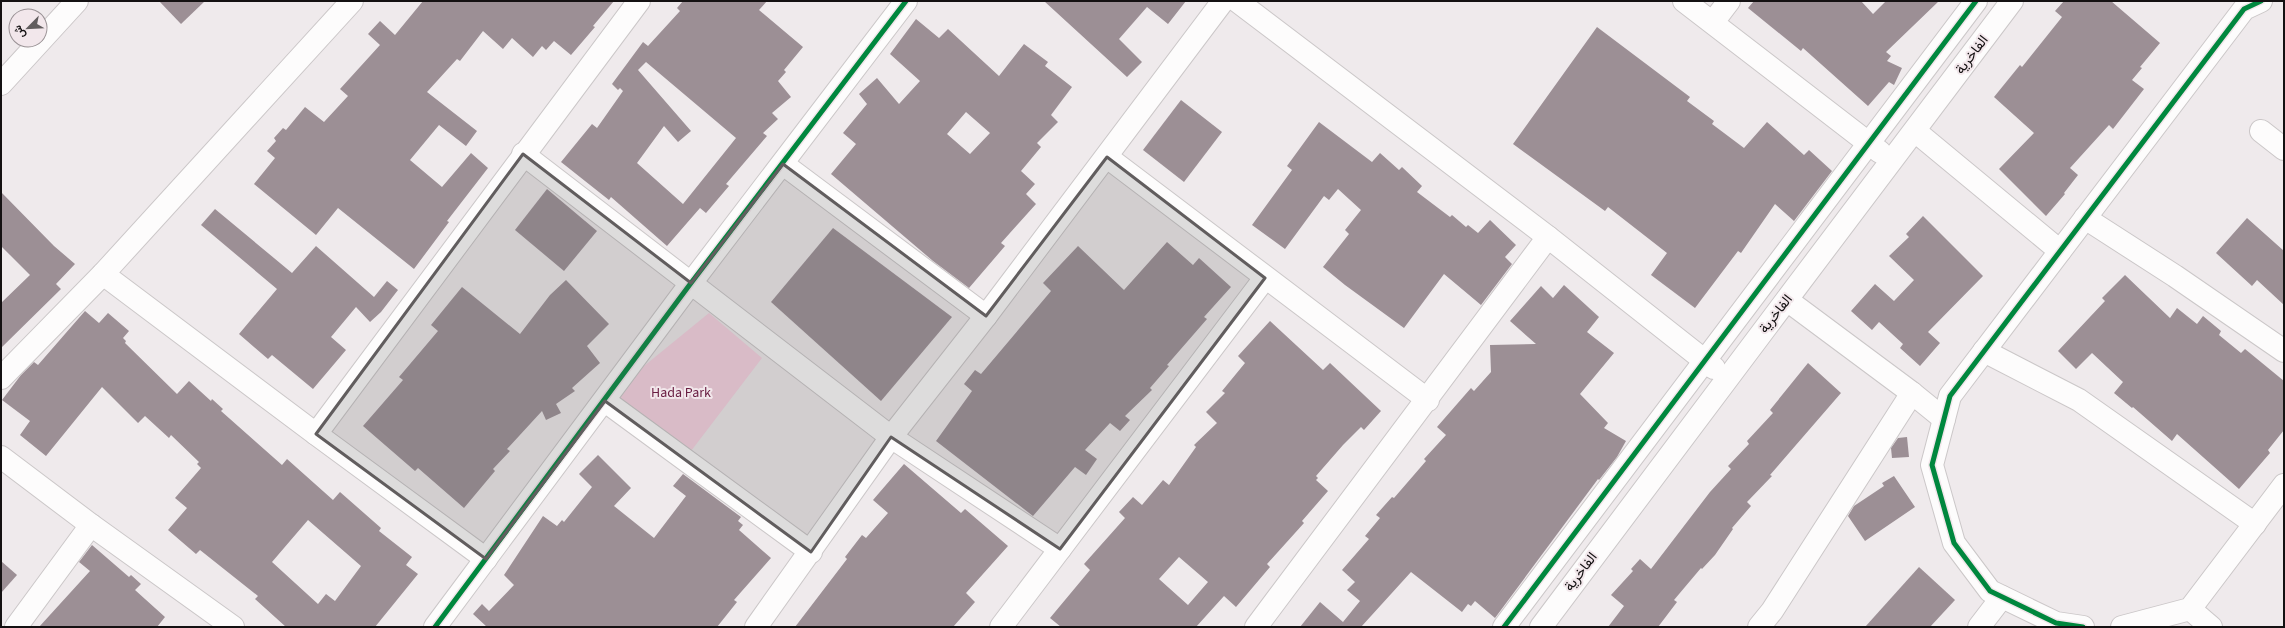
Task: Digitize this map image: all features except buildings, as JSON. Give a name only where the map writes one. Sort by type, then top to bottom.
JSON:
[{"type":"street","points":[[1,84],[77,1]]},
{"type":"street","points":[[1,378],[103,274],[352,1]]},
{"type":"street","points":[[316,434],[523,154],[639,1]]},
{"type":"street","points":[[435,627],[691,284],[906,1]]},
{"type":"street","points":[[756,627],[811,552],[891,437],[986,316],[1223,1]]},
{"type":"street","points":[[1237,1],[1548,237],[1702,361],[1727,376]]},
{"type":"street","points":[[1684,1],[1713,22],[1868,145],[1893,160]]},
{"type":"street","points":[[1713,22],[1729,1]]},
{"type":"street","points":[[1504,627],[1702,361],[1868,145],[1976,1]]},
{"type":"street","name":"الفاخرية","points":[[1541,627],[1727,376],[1787,300],[2012,1]]},
{"type":"street","points":[[2083,627],[2056,623],[1990,591],[1954,543],[1932,465],[1950,396],[2244,9],[2261,1]]},
{"type":"street","points":[[1915,131],[2060,251]]},
{"type":"street","points":[[2261,131],[2284,149]]},
{"type":"street","points":[[523,154],[891,437],[1060,549]]},
{"type":"street","points":[[1106,157],[1428,400]]},
{"type":"street","points":[[783,164],[986,316]]},
{"type":"street","points":[[2085,218],[2175,276],[2284,351]]},
{"type":"street","points":[[1256,627],[1428,400],[1548,237]]},
{"type":"street","points":[[103,274],[316,434],[486,559]]},
{"type":"street","points":[[1001,627],[1265,278]]},
{"type":"street","points":[[1787,300],[1912,393],[1944,419]]},
{"type":"street","points":[[1984,351],[2078,400],[2255,524]]},
{"type":"street","points":[[1759,627],[1772,610],[1912,393]]},
{"type":"street","points":[[605,401],[811,552]]},
{"type":"street","points":[[1,457],[91,525],[232,627]]},
{"type":"street","points":[[2122,627],[2190,609],[2284,485]]},
{"type":"street","points":[[16,627],[91,525]]},
{"type":"street","points":[[1979,627],[2002,596]]},
{"type":"street","points":[[2190,609],[2211,627]]},
{"type":"highlighted area","points":[[523,154],[691,283],[783,164],[986,316],[1107,157],[1265,278],[1060,549],[891,437],[811,552],[605,401],[486,559],[316,434]]},
{"type":"green space","name":"Hada Park","points":[[709,313],[762,358],[688,455],[611,393]]},
{"type":"cycle path","points":[[435,627],[691,283],[906,1]]},
{"type":"cycle path","points":[[1504,627],[1976,1]]},
{"type":"cycle path","points":[[2083,627],[2056,623],[1990,591],[1954,543],[1932,465],[1950,396],[2244,9],[2261,1]]}]
